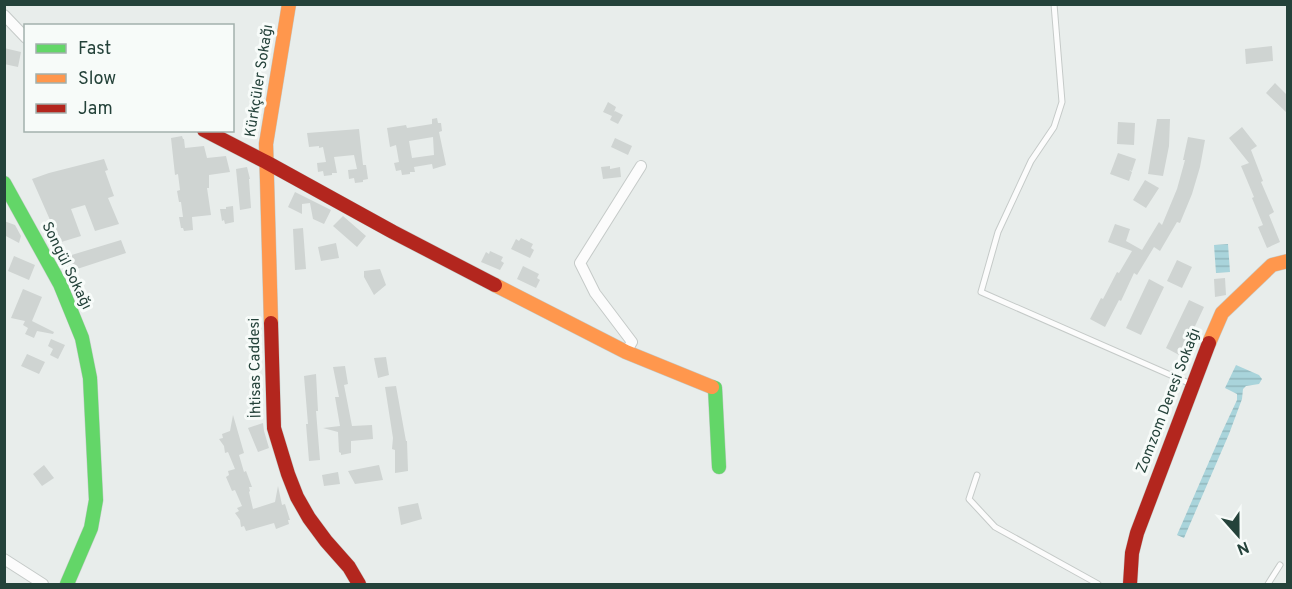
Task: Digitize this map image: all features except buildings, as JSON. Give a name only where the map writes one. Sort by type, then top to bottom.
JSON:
[{"type":"street","name":"Kürkçüler Sokağı","points":[[266,162],[266,144],[289,4]]},
{"type":"street","points":[[4,15],[24,36]]},
{"type":"street","points":[[208,132],[393,232],[626,352],[715,388],[719,467]]},
{"type":"street","name":"İhtisas Caddesi","points":[[266,162],[274,428],[290,479],[308,516],[353,570],[359,585]]},
{"type":"street","points":[[626,352],[632,342],[595,293],[580,263],[641,166]]},
{"type":"street","name":"Songül Sokağı","points":[[4,183],[60,284],[82,338],[90,378],[96,500],[91,528],[67,585]]},
{"type":"street","name":"Zomzom Deresi Sokağı","points":[[1130,585],[1132,553],[1137,532],[1222,313],[1272,265],[1287,261]]},
{"type":"street","points":[[4,559],[43,585]]},
{"type":"lane","points":[[1054,4],[1062,102],[1054,127],[1031,161],[998,232],[981,292],[1193,385]]},
{"type":"lane","points":[[977,475],[969,499],[994,527],[1098,585]]},
{"type":"lane","points":[[1268,585],[1280,565]]},
{"type":"water","points":[[1228,244],[1230,272],[1216,273],[1214,245]]},
{"type":"water","points":[[1236,365],[1259,375],[1262,379],[1259,384],[1246,386],[1243,389],[1242,399],[1229,434],[1184,538],[1177,535],[1237,400],[1237,394],[1225,388]]},
{"type":"traffic: fast","points":[[4,183],[60,284],[82,338],[90,378],[96,500],[91,528],[67,584]]},
{"type":"traffic: fast","points":[[712,387],[715,388],[719,467]]},
{"type":"traffic: slow","points":[[271,323],[266,144],[289,4]]},
{"type":"traffic: slow","points":[[1209,343],[1222,313],[1272,265],[1288,261]]},
{"type":"traffic: slow","points":[[495,285],[626,352],[712,387]]},
{"type":"traffic: jam","points":[[208,132],[495,285]]},
{"type":"traffic: jam","points":[[271,323],[274,428],[288,474],[309,518],[349,567],[359,584]]},
{"type":"traffic: jam","points":[[1130,584],[1132,553],[1137,533],[1209,343]]}]
